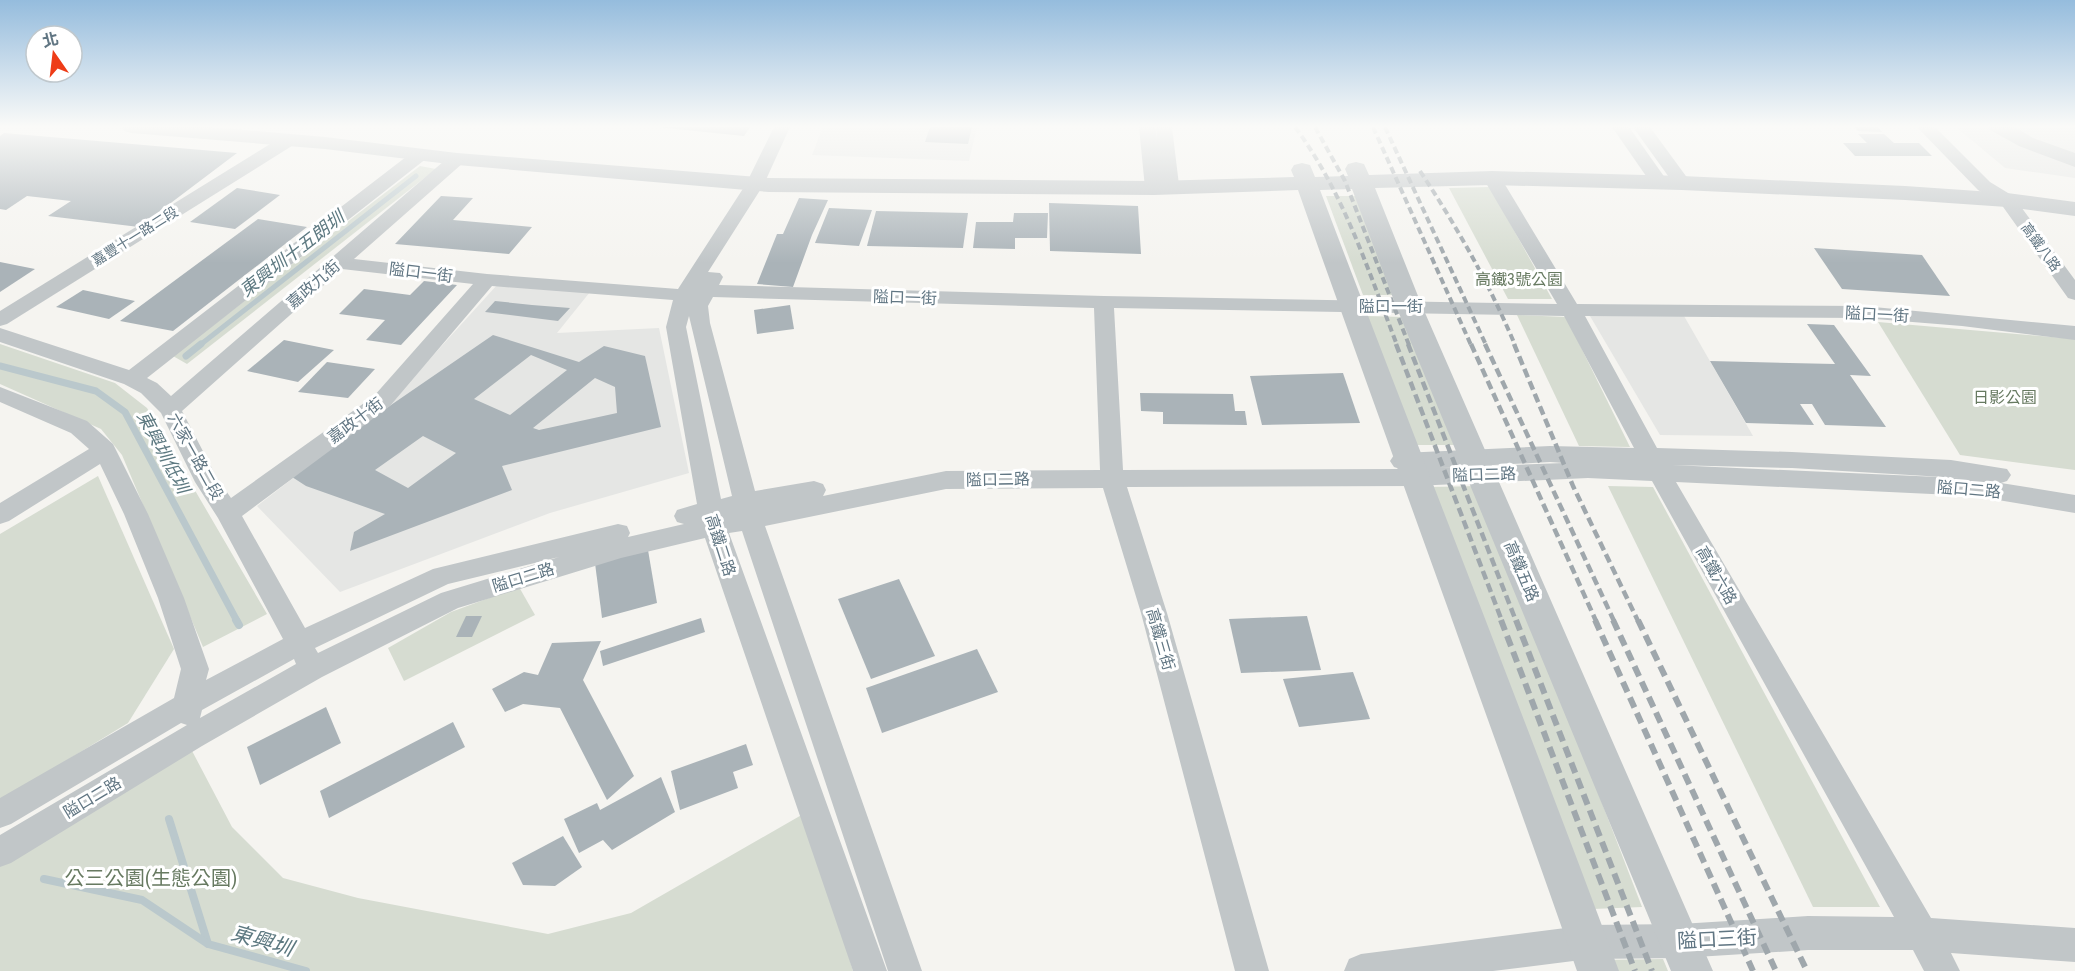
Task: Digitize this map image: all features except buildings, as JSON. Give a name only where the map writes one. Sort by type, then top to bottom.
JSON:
[{"type":"street","name":"嘉豐十一路二段","points":[[0,320],[229,172]]},
{"type":"street","points":[[132,379],[397,172]]},
{"type":"street","name":"嘉政九街","points":[[170,409],[442,172]]},
{"type":"street","points":[[685,172],[765,177],[1161,181],[1358,176],[1492,178],[1666,176]]},
{"type":"street","points":[[722,172],[765,177]]},
{"type":"street","name":"高鐵二路","points":[[765,177],[767,172]]},
{"type":"street","name":"高鐵二路","points":[[768,172],[676,327],[712,519],[870,971]]},
{"type":"street","points":[[1159,172],[1161,181]]},
{"type":"street","points":[[1161,172],[1161,181]]},
{"type":"street","points":[[1358,176],[1397,172]]},
{"type":"street","points":[[1591,172],[2075,196]]},
{"type":"street","points":[[1663,172],[1666,176]]},
{"type":"street","points":[[1664,172],[1666,176]]},
{"type":"street","name":"高鐵八路","points":[[1977,172],[1999,191]]},
{"type":"street","name":"高鐵八路","points":[[1982,172],[1999,191],[2075,294]]},
{"type":"street","name":"高鐵五路","points":[[1358,176],[1409,306],[1686,956]]},
{"type":"street","points":[[1305,178],[1411,469],[1510,726],[1594,956]]},
{"type":"street","name":"高鐵六路","points":[[1492,178],[1571,310],[1654,464],[1943,971]]},
{"type":"street","points":[[1999,191],[2075,209]]},
{"type":"street","name":"隘口一街","points":[[338,263],[487,280],[695,293],[1571,310],[1863,312],[2075,333]]},
{"type":"street","name":"嘉政十街","points":[[228,513],[382,401],[487,280]]},
{"type":"street","name":"高鐵二路","points":[[695,293],[700,323],[748,511],[905,971]]},
{"type":"street","name":"高鐵三街","points":[[1104,302],[1112,470],[1252,971]]},
{"type":"street","name":"六家一路二段","points":[[0,335],[132,379],[149,388],[170,409],[207,482],[228,513],[301,642],[312,669]]},
{"type":"street","points":[[0,394],[79,427],[105,450],[136,514],[171,598],[195,669],[186,705],[192,737]]},
{"type":"street","points":[[0,515],[105,450]]},
{"type":"street","name":"隘口二路","points":[[0,814],[186,705],[301,642],[442,576],[748,511],[946,480],[1112,470],[1411,469],[1585,462],[1951,468],[2075,488]]},
{"type":"street","name":"隘口二路","points":[[1654,464],[1974,487],[2075,504]]},
{"type":"street","name":"隘口二路","points":[[0,852],[192,737],[312,669],[450,600],[712,519]]},
{"type":"street","name":"隘口三街","points":[[1361,971],[1594,956],[1686,956],[1808,933],[1922,934],[2075,945]]},
{"type":"shaded area","points":[[2035,172],[2075,172],[2075,178]]},
{"type":"shaded area","points":[[497,285],[590,292],[557,333],[659,328],[689,473],[550,513],[340,592],[257,506],[389,404]]},
{"type":"shaded area","points":[[1590,316],[1684,316],[1753,436],[1660,435]]},
{"type":"green space","points":[[412,172],[432,172],[187,364],[173,356]]},
{"type":"green space","name":"高鐵3號公園","points":[[1490,187],[1552,299],[1508,299],[1449,188]]},
{"type":"green space","points":[[1326,196],[1356,196],[1396,295],[1363,295]]},
{"type":"green space","points":[[1517,315],[1566,317],[1630,447],[1579,446]]},
{"type":"green space","points":[[1366,316],[1403,317],[1454,445],[1413,445]]},
{"type":"green space","name":"日影公園","points":[[1878,322],[2075,339],[2075,470],[1960,455]]},
{"type":"green space","points":[[0,344],[115,383],[147,408],[267,614],[203,647],[122,455],[101,429],[0,384]]},
{"type":"green space","points":[[98,476],[174,649],[128,723],[0,801],[0,534]]},
{"type":"green space","points":[[1480,486],[1642,907],[1593,909],[1430,487]]},
{"type":"green space","points":[[1608,486],[1653,487],[1880,907],[1813,907]]},
{"type":"green space","points":[[519,587],[535,615],[404,681],[388,648],[451,612]]},
{"type":"green space","name":"公三公園(生態公園)","points":[[190,747],[232,827],[283,878],[358,898],[548,934],[631,913],[805,813],[853,971],[0,971],[0,860]]},
{"type":"green space","points":[[1663,959],[1668,971],[1607,971],[1603,960]]},
{"type":"waterway","name":"東興圳十五朗圳","points":[[200,345],[416,176]]},
{"type":"waterway","name":"東興圳十五朗圳","points":[[186,356],[201,344]]},
{"type":"waterway","name":"東興圳低圳","points":[[0,366],[96,391],[125,412],[237,621]]},
{"type":"waterway","name":"東興圳低圳","points":[[236,620],[239,625]]},
{"type":"waterway","name":"東興圳低圳","points":[[169,819],[208,944]]},
{"type":"waterway","points":[[44,879],[142,900],[208,944]]},
{"type":"waterway","name":"東興圳","points":[[208,944],[306,971]]},
{"type":"railway","points":[[1325,172],[1354,233],[1397,345]]},
{"type":"railway","points":[[1340,172],[1409,345]]},
{"type":"railway","points":[[1393,172],[1471,345]]},
{"type":"railway","points":[[1406,172],[1486,345]]},
{"type":"railway","points":[[1421,172],[1472,256],[1515,345]]},
{"type":"railway","points":[[1396,344],[1502,621]]},
{"type":"railway","points":[[1408,344],[1516,621]]},
{"type":"railway","points":[[1471,344],[1596,621]]},
{"type":"railway","points":[[1485,344],[1614,621]]},
{"type":"railway","points":[[1514,344],[1573,486],[1638,621]]},
{"type":"railway","points":[[1501,620],[1635,971]]},
{"type":"railway","points":[[1516,620],[1652,971]]},
{"type":"railway","points":[[1595,620],[1753,971]]},
{"type":"railway","points":[[1613,620],[1776,971]]},
{"type":"railway","points":[[1638,620],[1807,971]]}]
